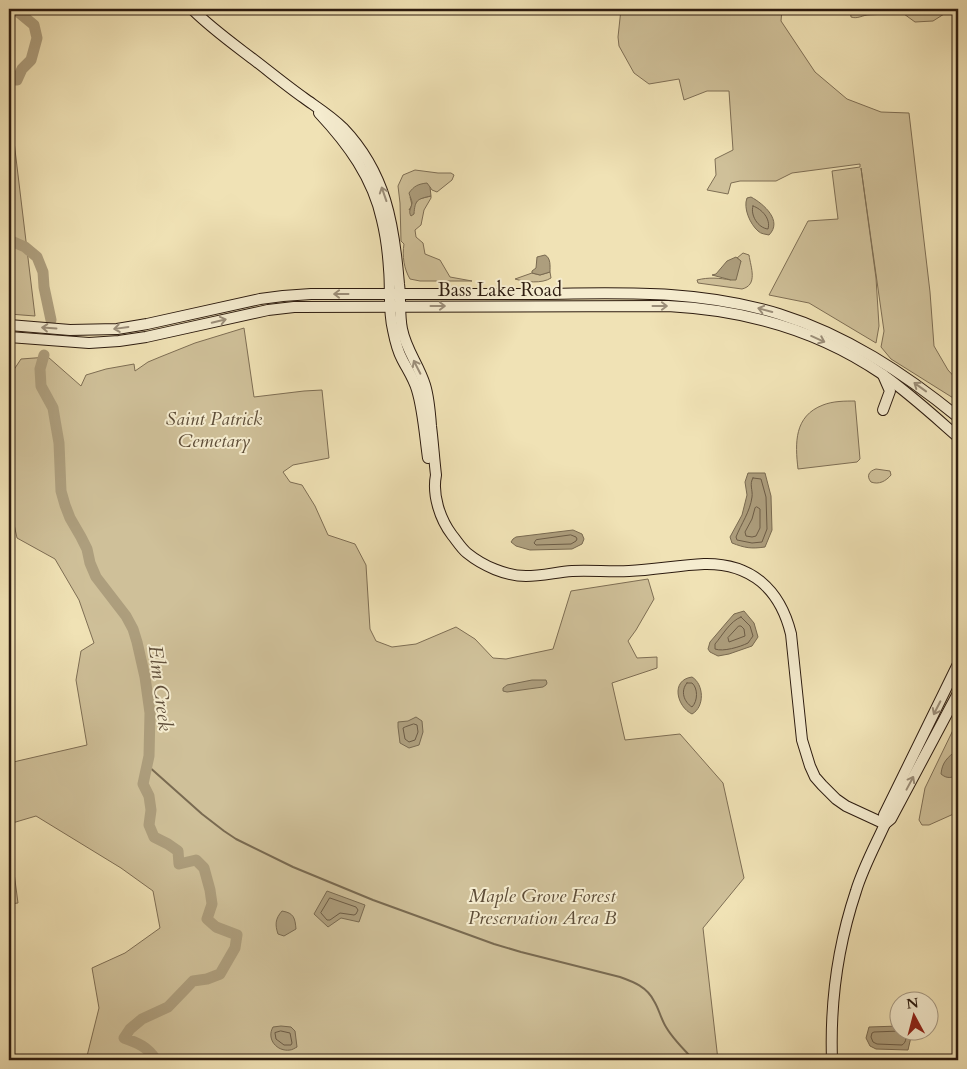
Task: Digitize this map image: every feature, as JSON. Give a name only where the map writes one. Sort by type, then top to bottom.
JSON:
[{"type":"main road","points":[[192,9],[222,36],[342,127],[376,174],[390,216],[395,294],[395,306],[391,322],[396,344],[417,389],[430,475],[434,482],[443,521],[459,544],[468,553],[485,564],[516,575],[532,576],[593,570],[629,572],[711,564],[744,571],[760,581],[775,595],[788,620],[802,740],[815,777],[836,799],[846,806],[885,824]]},
{"type":"main road","name":"Bass Lake Road","points":[[9,325],[70,330],[117,329],[260,299],[283,296],[662,294],[710,298],[742,304],[797,320],[840,338],[860,348],[909,379],[958,417]]},
{"type":"main road","name":"Bass Lake Road","points":[[9,338],[89,343],[109,342],[146,337],[237,316],[294,307],[668,306],[713,310],[760,318],[837,347],[883,374],[958,437]]},
{"type":"main road","points":[[883,374],[890,391],[883,410],[892,399],[898,396],[912,397]]},
{"type":"main road","points":[[885,824],[884,815],[958,664]]},
{"type":"main road","points":[[832,1060],[836,972],[856,890],[885,824],[891,819],[958,693]]},
{"type":"green space","points":[[621,9],[782,9],[781,21],[815,72],[847,99],[881,112],[909,113],[930,292],[934,346],[948,370],[958,381],[958,401],[891,359],[881,347],[884,331],[861,168],[876,278],[879,326],[876,343],[809,303],[769,295],[808,221],[838,219],[832,171],[860,167],[860,164],[792,173],[776,181],[740,181],[731,183],[728,194],[707,190],[716,175],[715,159],[733,150],[729,91],[707,91],[684,100],[679,79],[649,84],[634,73],[619,46]]},
{"type":"green space","points":[[850,9],[892,9],[883,14],[855,18],[851,17]]},
{"type":"green space","points":[[903,9],[952,9],[933,21],[915,22],[904,14]]},
{"type":"green space","points":[[9,100],[35,316],[9,314]]},
{"type":"green space","points":[[415,170],[451,173],[454,175],[452,180],[437,192],[430,187],[410,197],[412,205],[409,210],[419,199],[431,196],[424,210],[421,225],[415,230],[416,237],[423,243],[425,254],[440,260],[450,277],[472,281],[420,281],[410,279],[404,262],[404,244],[401,241],[398,186],[403,175]]},
{"type":"green space","points":[[743,253],[749,255],[752,270],[752,280],[747,287],[742,289],[698,283],[697,280],[706,278],[731,280],[741,261],[737,258]]},
{"type":"green space","points":[[550,272],[551,278],[538,282],[515,279],[532,273],[540,275]]},
{"type":"green space","points":[[244,328],[254,397],[322,390],[329,458],[293,465],[283,472],[290,482],[302,485],[315,506],[328,535],[355,544],[366,565],[370,629],[376,641],[392,647],[416,644],[456,627],[475,639],[493,658],[506,659],[553,649],[571,591],[648,579],[654,599],[628,641],[637,658],[657,657],[657,668],[612,683],[625,740],[680,734],[723,783],[744,878],[703,928],[718,1060],[86,1060],[99,1008],[92,968],[125,953],[160,928],[153,891],[121,868],[36,816],[9,824],[9,763],[87,745],[76,680],[81,651],[94,643],[79,600],[55,559],[17,538],[9,501],[9,377],[21,359],[48,357],[81,386],[86,375],[134,364],[135,371],[148,362],[195,343]]},
{"type":"green space","points":[[855,401],[860,459],[857,462],[798,469],[798,431],[806,416],[823,405]]},
{"type":"green space","points":[[876,469],[890,471],[891,475],[882,482],[871,482],[869,474]]},
{"type":"green space","points":[[958,725],[958,812],[929,825],[922,825],[919,820],[925,788],[954,728]]},
{"type":"green space","points":[[9,835],[18,903],[9,904]]},
{"type":"water","points":[[427,183],[430,187],[431,196],[418,201],[414,214],[411,216],[412,202],[409,193],[416,186]]},
{"type":"water","points":[[751,197],[766,208],[773,219],[773,230],[769,235],[759,232],[750,220],[746,202],[747,198]]},
{"type":"water","points":[[545,255],[549,260],[550,272],[540,275],[532,273],[536,268],[537,257]]},
{"type":"water","points":[[736,257],[741,261],[736,280],[712,275],[716,274],[727,261]]},
{"type":"water","points":[[748,473],[765,473],[771,496],[772,530],[765,547],[752,548],[741,546],[732,543],[730,537],[742,515],[747,495],[745,482]]},
{"type":"water","points":[[573,530],[582,534],[584,539],[582,544],[572,549],[530,550],[516,546],[511,542],[516,537]]},
{"type":"water","points":[[744,611],[754,623],[758,637],[752,646],[718,656],[710,652],[708,649],[710,642],[734,614]]},
{"type":"water","points":[[692,677],[696,680],[701,690],[701,701],[696,711],[692,714],[683,706],[678,694],[678,688],[685,679]]},
{"type":"water","points":[[532,680],[546,680],[547,683],[543,687],[503,691],[503,688],[507,685]]},
{"type":"water","points":[[416,717],[422,721],[423,732],[419,745],[409,748],[400,743],[398,722],[408,721]]},
{"type":"water","points":[[957,750],[958,775],[945,777],[941,774],[944,763]]},
{"type":"water","points":[[327,891],[365,905],[359,922],[341,918],[328,927],[314,914]]},
{"type":"water","points":[[282,911],[289,913],[293,917],[296,929],[284,936],[278,934],[276,925]]},
{"type":"water","points":[[890,1026],[890,1042],[910,1042],[908,1050],[876,1049],[870,1046],[866,1038],[869,1027]]},
{"type":"water","points":[[273,1027],[291,1027],[295,1031],[297,1047],[285,1050],[274,1044],[271,1032]]},
{"type":"waterway","name":"Elm Creek","points":[[9,11],[17,11],[34,25],[37,38],[31,60],[22,69],[17,80],[9,80]]},
{"type":"waterway","name":"Elm Creek","points":[[9,240],[25,247],[37,257],[43,272],[51,320]]},
{"type":"waterway","name":"Elm Creek","points":[[44,355],[40,369],[41,386],[53,408],[59,443],[61,491],[65,505],[87,549],[96,577],[126,616],[133,629],[145,677],[150,713],[149,756],[143,784],[149,796],[151,810],[149,825],[154,837],[178,851],[179,864],[196,860],[204,868],[212,904],[207,919],[216,927],[237,935],[235,948],[220,974],[207,979],[193,981],[168,1007],[142,1019],[130,1029],[124,1038],[142,1046],[156,1060]]},
{"type":"waterway","points":[[147,765],[224,831],[236,839],[293,867],[373,900],[494,944],[620,977],[635,983],[648,992],[664,1024],[694,1060]]},
{"type":"park label","name":"Saint Patrick Cemetary","points":[[214,429]]},
{"type":"park label","name":"Maple Grove Forest Preservation Area B","points":[[542,906]]}]
